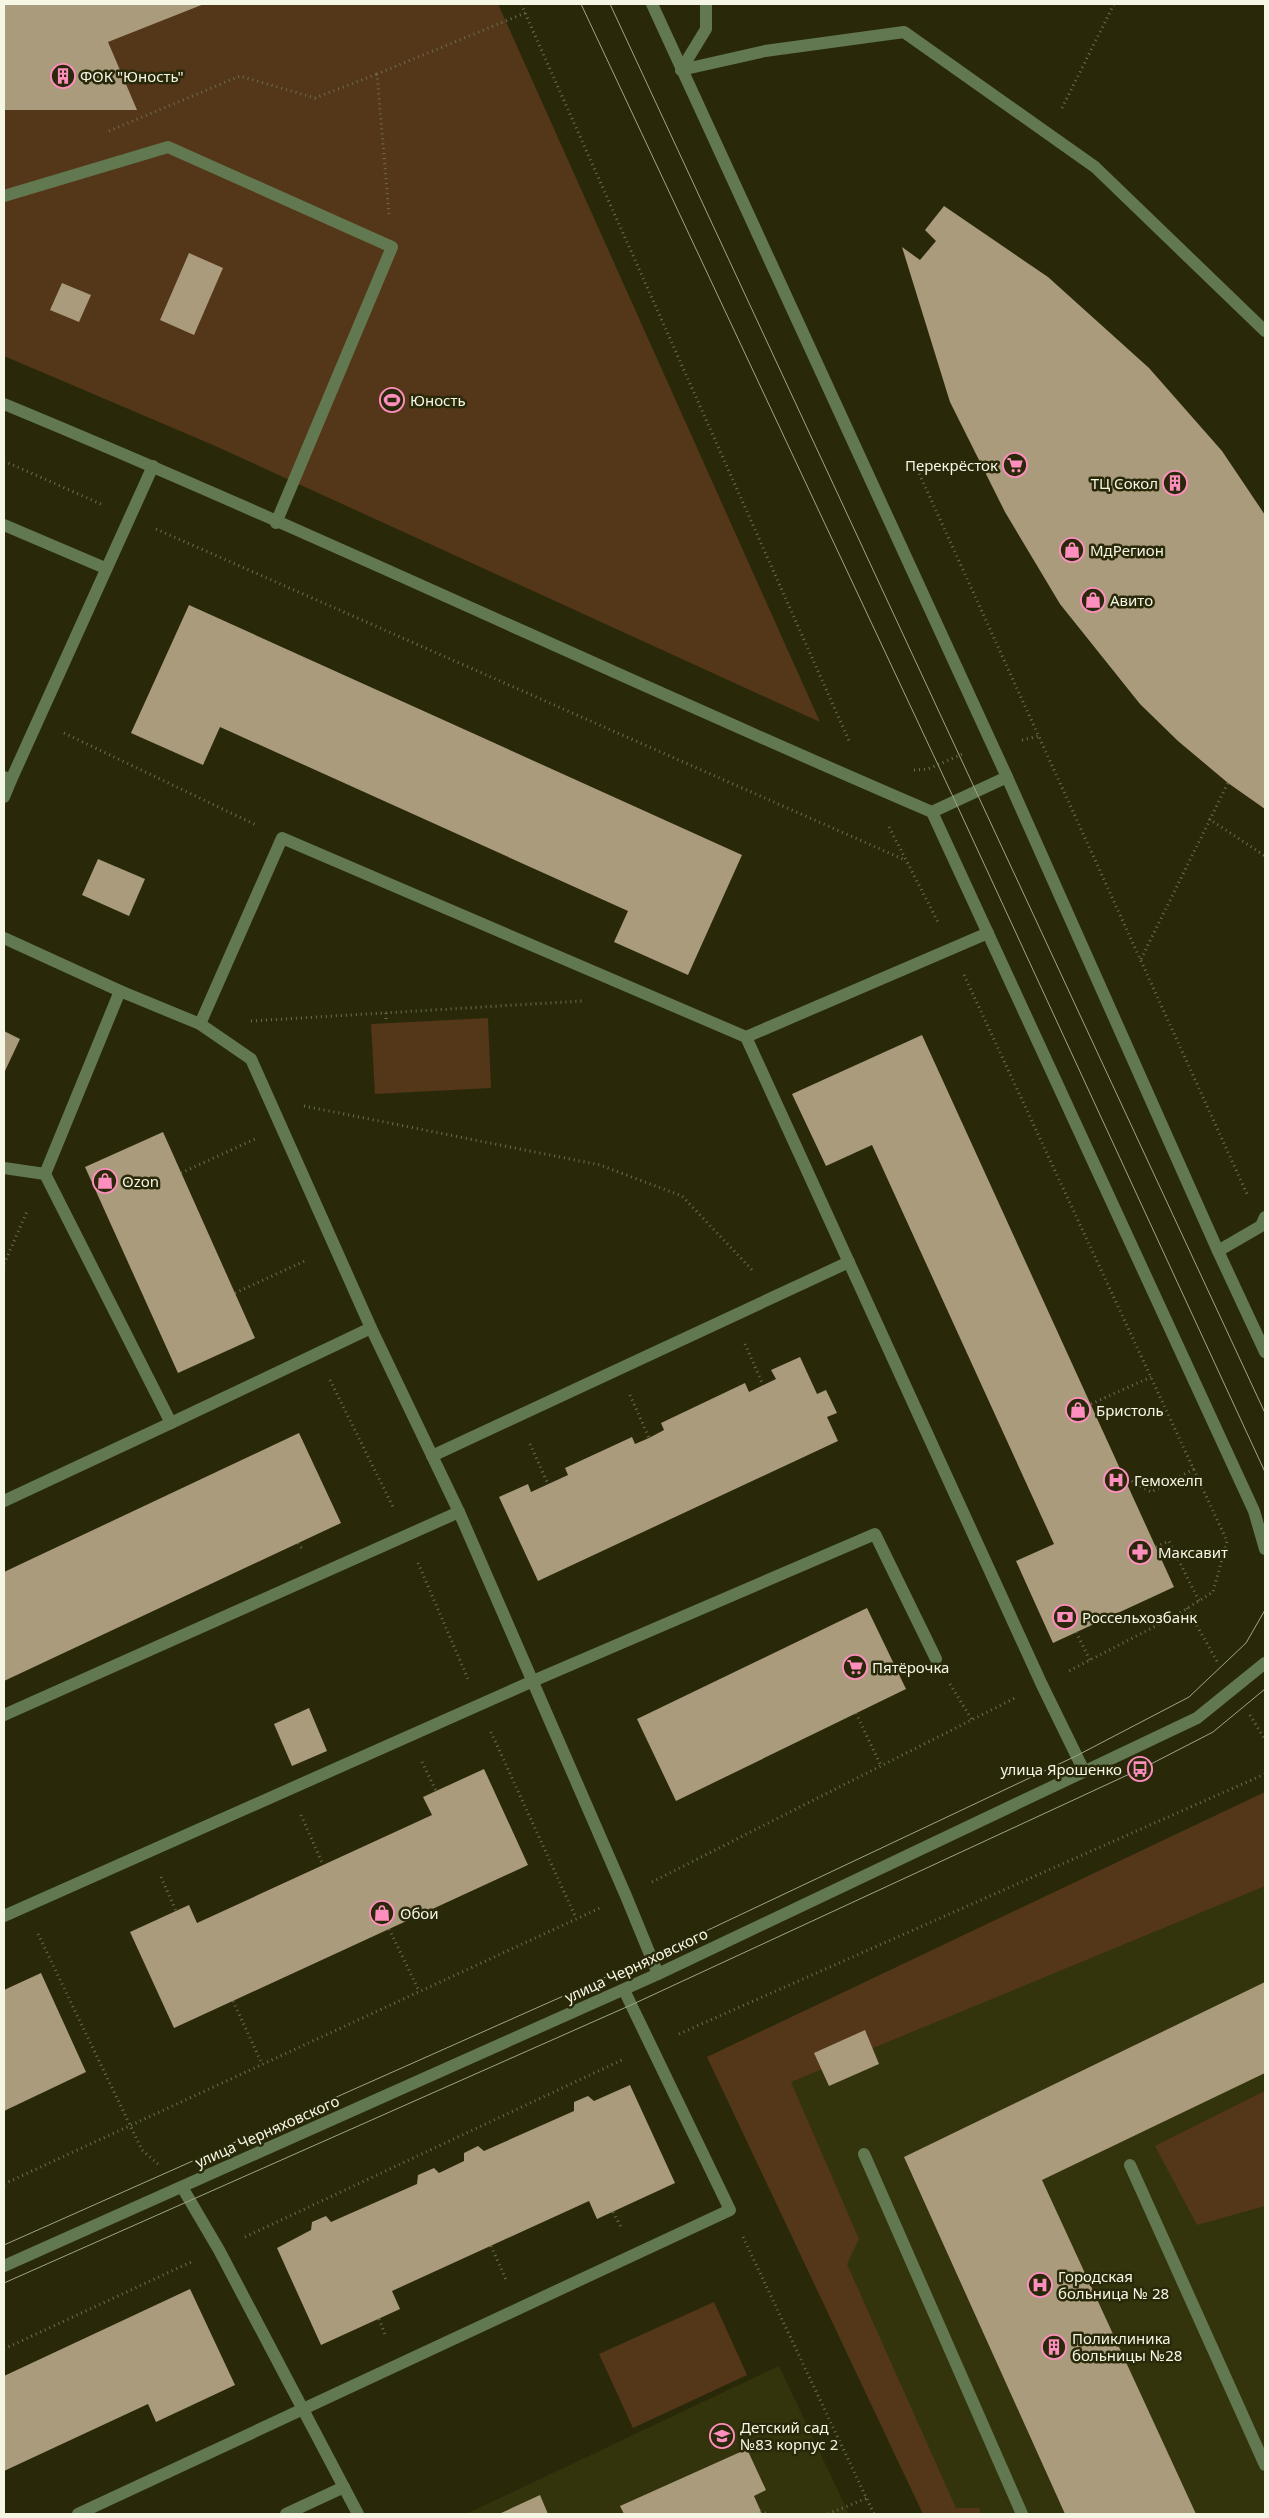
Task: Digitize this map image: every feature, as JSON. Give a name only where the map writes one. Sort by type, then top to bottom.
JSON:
[{"type":"street","points":[[652,4],[993,746],[1218,1251],[1265,1352]]},
{"type":"street","points":[[681,70],[706,29],[706,4]]},
{"type":"street","points":[[681,70],[765,51],[904,32],[1095,167],[1265,331]]},
{"type":"street","points":[[4,196],[168,146],[392,247],[276,523]]},
{"type":"street","points":[[4,404],[153,466],[276,523],[932,812],[1254,1510],[1265,1549]]},
{"type":"street","points":[[4,797],[7,778],[37,720],[128,516],[153,466]]},
{"type":"street","points":[[4,525],[105,568]]},
{"type":"street","points":[[932,812],[1007,777]]},
{"type":"street","points":[[200,1024],[282,838],[746,1036],[1038,1676],[1084,1771]]},
{"type":"street","points":[[746,1036],[988,934]]},
{"type":"street","points":[[4,938],[120,991],[200,1024],[251,1059],[370,1328],[459,1512],[658,1974]]},
{"type":"street","points":[[120,991],[44,1174],[171,1423]]},
{"type":"street","points":[[4,1168],[44,1174]]},
{"type":"street","points":[[1218,1251],[1263,1222]]},
{"type":"street","points":[[432,1456],[848,1262]]},
{"type":"street","points":[[4,1500],[370,1328]]},
{"type":"street","points":[[4,1716],[459,1512]]},
{"type":"street","points":[[4,1916],[533,1681],[875,1534],[936,1659]]},
{"type":"street","name":"улица Черняховского","points":[[4,2266],[624,1990],[1197,1718],[1265,1663]]},
{"type":"street","points":[[78,2514],[730,2210],[624,1990]]},
{"type":"street","points":[[864,2154],[1022,2514]]},
{"type":"street","points":[[1130,2165],[1265,2465]]},
{"type":"street","points":[[182,2187],[219,2250],[358,2514]]},
{"type":"street","points":[[286,2514],[344,2487]]},
{"type":"path","points":[[521,4],[869,785],[951,948],[1227,1541]]},
{"type":"path","points":[[1049,135],[1114,4]]},
{"type":"path","points":[[104,133],[240,76],[315,98],[525,13]]},
{"type":"path","points":[[377,74],[392,247]]},
{"type":"path","points":[[913,460],[1140,959],[1263,1222]]},
{"type":"path","points":[[4,461],[906,860]]},
{"type":"path","points":[[37,720],[282,838]]},
{"type":"path","points":[[910,770],[928,769],[960,754],[1039,736]]},
{"type":"path","points":[[1140,959],[1228,783]]},
{"type":"path","points":[[1209,819],[1265,856]]},
{"type":"path","points":[[249,1021],[584,1001]]},
{"type":"path","points":[[386,1013],[386,1023]]},
{"type":"path","points":[[269,1100],[600,1165],[682,1196],[777,1296]]},
{"type":"path","points":[[181,1173],[281,1127]]},
{"type":"path","points":[[4,1264],[44,1174]]},
{"type":"path","points":[[235,1292],[335,1248]]},
{"type":"path","points":[[733,1316],[763,1385]]},
{"type":"path","points":[[316,1353],[407,1536],[479,1705],[576,1918]]},
{"type":"path","points":[[618,1370],[649,1438]]},
{"type":"path","points":[[1091,1404],[1151,1377]]},
{"type":"path","points":[[517,1417],[548,1484]]},
{"type":"path","points":[[1123,1476],[1151,1492],[1194,1469]]},
{"type":"path","points":[[1156,1547],[1169,1541],[1199,1601]]},
{"type":"path","points":[[1076,1632],[1090,1660]]},
{"type":"path","points":[[936,1659],[972,1720]]},
{"type":"path","points":[[856,1713],[881,1766]]},
{"type":"path","points":[[4,2349],[651,2047],[1265,1774]]},
{"type":"path","points":[[290,1789],[323,1865]]},
{"type":"path","points":[[149,1852],[176,1911]]},
{"type":"path","points":[[25,1907],[142,2150],[182,2187]]},
{"type":"path","points":[[389,1929],[419,1991]]},
{"type":"path","points":[[233,2001],[262,2064]]},
{"type":"path","points":[[730,2210],[874,2514]]},
{"type":"path","points":[[491,2246],[519,2308]]},
{"type":"path","points":[[828,2514],[867,2498]]},
{"type":"path","points":[[760,2511],[767,2514]]},
{"type":"shaded area","name":"Юность","points":[[4,4],[498,4],[820,722],[213,445],[4,356]]},
{"type":"shaded area","points":[[488,1018],[491,1088],[375,1094],[371,1024]]},
{"type":"shaded area","name":"Городская больница № 28","points":[[1265,1792],[1265,2514],[923,2514],[707,2057]]},
{"type":"shaded area","points":[[1265,1792],[1265,1886],[791,2082],[859,2239],[847,2264],[956,2508],[979,2508],[981,2514],[923,2514],[707,2057]]},
{"type":"shaded area","points":[[1265,2091],[1265,2206],[1197,2225],[1155,2146]]},
{"type":"shaded area","points":[[714,2302],[747,2375],[633,2428],[599,2354]]},
{"type":"shaded area","name":"Детский сад №83 корпус 2","points":[[779,2366],[849,2514],[466,2514]]},
{"type":"building","name":"ФОК \"Юность\"","points":[[4,4],[204,4],[108,42],[137,110],[4,110]]},
{"type":"building","points":[[944,206],[1048,277],[1149,368],[1222,451],[1265,515],[1265,809],[1228,783],[1178,741],[1140,704],[1060,604],[1005,512],[950,402],[902,247],[920,260],[936,241],[925,230]]},
{"type":"building","points":[[189,253],[223,268],[194,335],[160,320]]},
{"type":"building","points":[[62,283],[91,295],[79,322],[50,310]]},
{"type":"building","points":[[189,605],[742,855],[688,975],[614,942],[628,911],[220,727],[203,765],[131,733]]},
{"type":"building","points":[[98,859],[145,879],[129,916],[82,895]]},
{"type":"building","points":[[4,1031],[20,1039],[4,1073]]},
{"type":"building","points":[[922,1035],[1174,1587],[1053,1643],[1016,1561],[1054,1544],[872,1145],[826,1166],[792,1094]]},
{"type":"building","points":[[163,1132],[255,1338],[178,1373],[85,1167]]},
{"type":"building","points":[[800,1357],[817,1394],[826,1390],[837,1413],[827,1417],[838,1441],[538,1581],[499,1497],[528,1484],[531,1492],[568,1475],[565,1468],[632,1437],[635,1444],[649,1438],[664,1430],[661,1423],[745,1383],[749,1392],[776,1379],[771,1370]]},
{"type":"building","points":[[299,1433],[341,1523],[4,1681],[4,1572]]},
{"type":"building","points":[[867,1608],[906,1689],[676,1801],[637,1719]]},
{"type":"building","points":[[309,1708],[327,1751],[292,1766],[274,1724]]},
{"type":"building","points":[[484,1769],[528,1865],[174,2028],[130,1932],[189,1905],[197,1923],[432,1815],[423,1797]]},
{"type":"building","points":[[41,1973],[86,2072],[4,2111],[4,1990]]},
{"type":"building","name":"Поликлиника больницы №28","points":[[1265,1982],[1265,2073],[1042,2180],[1196,2514],[1065,2514],[904,2157]]},
{"type":"building","points":[[865,2030],[879,2064],[829,2086],[814,2053]]},
{"type":"building","points":[[630,2085],[675,2183],[597,2219],[589,2201],[392,2291],[400,2309],[321,2345],[277,2248],[311,2230],[312,2222],[326,2216],[331,2222],[417,2184],[418,2175],[434,2168],[439,2173],[464,2161],[464,2153],[478,2146],[484,2151],[574,2111],[574,2102],[588,2096],[594,2101]]},
{"type":"building","points":[[190,2289],[235,2385],[156,2422],[148,2404],[4,2471],[4,2376]]},
{"type":"building","points":[[747,2449],[766,2490],[754,2496],[762,2514],[624,2514],[620,2506]]},
{"type":"building","points":[[540,2495],[548,2514],[499,2514]]},
{"type":"tram line","points":[[581,4],[955,801],[1265,1472]]},
{"type":"tram line","points":[[610,4],[1265,1413]]},
{"type":"tram line","points":[[4,2245],[651,1957],[1076,1756],[1189,1697],[1246,1643],[1265,1610]]},
{"type":"tram line","points":[[4,2283],[631,2005],[1149,1765],[1213,1732],[1265,1689]]},
{"type":"place","name":"ФОК \"Юность\"","points":[[63,76]]},
{"type":"place","name":"Юность","points":[[392,400]]},
{"type":"place","name":"Перекрёсток","points":[[1015,465]]},
{"type":"place","name":"ТЦ Сокол","points":[[1175,483]]},
{"type":"place","name":"МдРегион","points":[[1072,550]]},
{"type":"place","name":"Авито","points":[[1093,600]]},
{"type":"place","name":"Ozon","points":[[105,1181]]},
{"type":"place","name":"Бристоль","points":[[1078,1410]]},
{"type":"place","name":"Гемохелп","points":[[1116,1480]]},
{"type":"place","name":"Максавит","points":[[1140,1552]]},
{"type":"place","name":"Россельхозбанк","points":[[1065,1617]]},
{"type":"place","name":"Пятёрочка","points":[[855,1667]]},
{"type":"place","name":"улица Ярошенко","points":[[1140,1769]]},
{"type":"place","name":"Обои","points":[[382,1913]]},
{"type":"place","name":"Городская больница № 28","points":[[1040,2285]]},
{"type":"place","name":"Поликлиника больницы №28","points":[[1054,2347]]},
{"type":"place","name":"Детский сад №83 корпус 2","points":[[722,2436]]}]
